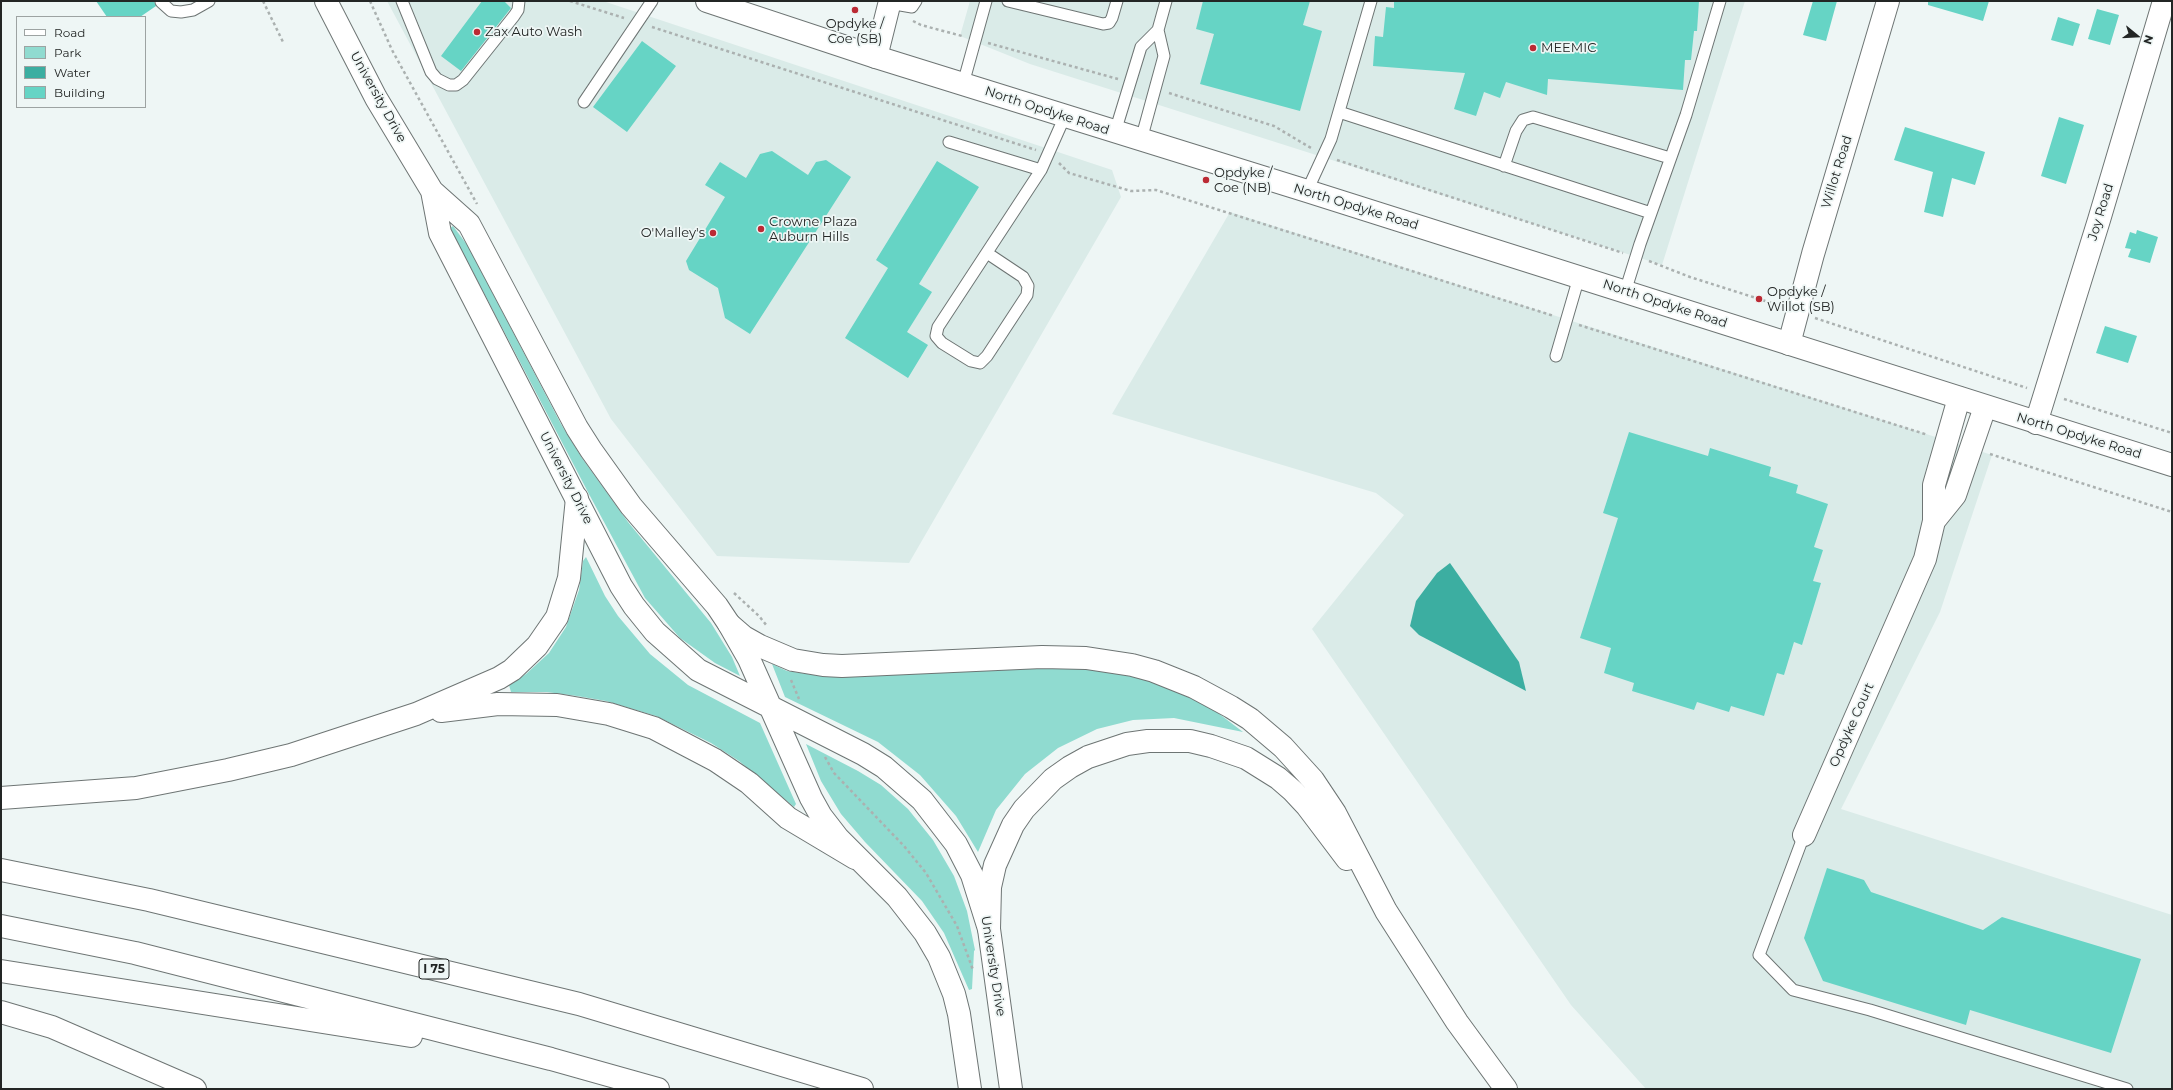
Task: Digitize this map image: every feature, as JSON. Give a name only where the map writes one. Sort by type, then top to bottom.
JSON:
[{"type":"main road","name":"University Drive","points":[[326,1],[376,98],[432,192],[469,224],[577,428],[631,506],[717,606],[729,624],[749,658],[811,798],[838,838],[855,858],[897,897],[926,933],[939,957],[949,981],[959,1014],[970,1089]]},
{"type":"main road","name":"North Opdyke Road","points":[[707,1],[876,57],[1307,190],[1985,407],[2172,465]]},
{"type":"main road","name":"Willot Road","points":[[1789,344],[1812,254],[1888,1]]},
{"type":"main road","name":"Joy Road","points":[[2036,423],[2099,220],[2164,1]]},
{"type":"main road","points":[[876,57],[889,4]]},
{"type":"main road","name":"University Drive","points":[[432,192],[440,233],[621,586],[655,632],[698,670],[863,754],[903,781],[922,800],[956,844],[972,875],[989,929],[1011,1089]]},
{"type":"main road","points":[[1934,520],[1934,485],[1959,398]]},
{"type":"main road","points":[[1934,520],[1955,495],[1985,407]]},
{"type":"main road","points":[[1,798],[99,792],[167,783],[291,755],[416,714],[499,678],[526,658],[548,633],[564,599],[569,578],[577,498]]},
{"type":"main road","name":"Opdyke Court","points":[[1804,835],[1925,559],[1934,520]]},
{"type":"main road","points":[[729,624],[744,636],[766,649],[793,660],[823,665],[1064,656],[1132,665],[1174,678],[1212,696],[1250,719],[1283,747],[1298,763],[1313,780],[1335,813],[1386,911]]},
{"type":"main road","points":[[416,714],[498,704],[535,704],[586,709],[628,720],[675,737],[715,760],[748,783],[788,818],[855,858]]},
{"type":"main road","points":[[989,929],[990,887],[995,865],[1013,825],[1024,809],[1053,779],[1088,757],[1127,744],[1148,741],[1190,741],[1211,746],[1246,758],[1278,778],[1307,806],[1386,911],[1457,1022],[1506,1089]]},
{"type":"main road","name":"I 75","points":[[1,870],[148,900],[579,1004],[862,1089]]},
{"type":"main road","points":[[1,926],[135,953],[551,1059],[658,1089]]},
{"type":"main road","points":[[1,971],[551,1059]]},
{"type":"main road","points":[[1,1012],[52,1027],[195,1089]]},
{"type":"lane","points":[[161,2],[171,11],[181,12],[193,10],[209,1]]},
{"type":"lane","points":[[402,1],[431,72],[436,79],[449,86],[456,85],[464,80],[514,16],[518,10],[519,1]]},
{"type":"lane","points":[[584,102],[652,1]]},
{"type":"lane","points":[[889,4],[912,7],[916,1]]},
{"type":"lane","points":[[963,84],[986,1]]},
{"type":"lane","points":[[1008,1],[1104,24],[1109,23],[1112,18],[1116,1]]},
{"type":"lane","points":[[1141,140],[1164,56],[1158,30],[1166,1]]},
{"type":"lane","points":[[1307,190],[1331,139],[1371,1]]},
{"type":"lane","points":[[1625,292],[1720,1]]},
{"type":"lane","points":[[1115,132],[1141,47],[1158,30]]},
{"type":"lane","points":[[1339,112],[1651,213]]},
{"type":"lane","points":[[987,253],[1023,277],[1028,286],[1027,295],[987,356],[980,363],[971,361],[942,343],[936,336],[938,327],[1041,170],[1064,116]]},
{"type":"lane","points":[[1504,166],[1516,131],[1523,120],[1533,117],[1670,158]]},
{"type":"lane","points":[[949,142],[1041,170]]},
{"type":"lane","points":[[1556,356],[1579,277]]},
{"type":"lane","points":[[1804,835],[1759,955],[1793,990],[1870,1010],[2127,1089]]},
{"type":"path","points":[[263,1],[284,44]]},
{"type":"path","points":[[370,1],[392,50],[479,207]]},
{"type":"path","points":[[570,1],[1048,154],[1069,173],[1131,191],[1156,190],[1946,440]]},
{"type":"path","points":[[889,4],[921,25],[1130,82]]},
{"type":"path","points":[[1155,89],[1274,126],[1323,155],[1662,265],[1690,278],[2172,434]]},
{"type":"path","points":[[1971,448],[2172,512]]},
{"type":"path","points":[[728,588],[759,616],[769,630]]},
{"type":"path","points":[[790,678],[802,704]]},
{"type":"path","points":[[823,752],[828,766],[904,846],[934,884],[964,941],[974,976]]},
{"type":"shaded area","points":[[387,1],[603,1],[1112,170],[1121,197],[909,563],[717,556],[611,419]]},
{"type":"shaded area","points":[[970,1],[1745,1],[1662,265],[1030,64],[960,36]]},
{"type":"shaded area","points":[[1230,212],[1992,455],[1940,612],[1841,809],[2172,915],[2172,1089],[1646,1089],[1571,1005],[1312,629],[1404,515],[1376,493],[1112,414]]},
{"type":"green space","points":[[453,226],[468,246],[561,424],[582,458],[628,522],[711,623],[732,657],[740,676],[715,663],[680,638],[645,598],[450,228]]},
{"type":"green space","points":[[586,557],[605,596],[618,616],[650,654],[688,685],[760,723],[796,804],[794,807],[739,761],[711,743],[656,716],[606,701],[577,696],[547,692],[511,692],[509,685],[526,674],[549,653],[566,627],[579,590],[583,561]]},
{"type":"green space","points":[[772,664],[787,671],[821,676],[1077,666],[1118,672],[1160,683],[1205,703],[1243,732],[1174,718],[1133,720],[1097,729],[1058,748],[1025,774],[996,810],[978,852],[956,816],[920,775],[878,742],[785,697]]},
{"type":"green space","points":[[806,744],[858,771],[881,785],[908,809],[933,840],[954,876],[967,911],[975,950],[972,989],[969,990],[944,933],[922,901],[865,842],[841,814],[821,781]]},
{"type":"water","points":[[1450,563],[1519,662],[1526,691],[1419,635],[1410,626],[1416,601],[1437,573]]},
{"type":"building","points":[[96,1],[154,1],[156,6],[141,16],[106,16]]},
{"type":"building","name":"Zax Auto Wash","points":[[482,1],[504,1],[511,8],[461,71],[441,56]]},
{"type":"building","points":[[1203,1],[1310,1],[1303,25],[1322,31],[1300,111],[1200,84],[1214,34],[1196,29]]},
{"type":"building","name":"MEEMIC","points":[[1394,1],[1699,1],[1697,31],[1694,31],[1691,60],[1685,60],[1683,90],[1548,79],[1547,95],[1506,82],[1500,98],[1484,92],[1476,116],[1454,109],[1465,73],[1373,66],[1375,36],[1383,37],[1386,7],[1394,8]]},
{"type":"building","points":[[1813,1],[1837,1],[1826,41],[1803,35]]},
{"type":"building","points":[[1928,1],[1989,1],[1983,21],[1928,5]]},
{"type":"building","points":[[2097,9],[2119,15],[2110,45],[2088,39]]},
{"type":"building","points":[[2058,17],[2080,24],[2073,46],[2051,40]]},
{"type":"building","points":[[642,41],[676,66],[627,132],[593,107]]},
{"type":"building","points":[[2059,117],[2084,125],[2066,184],[2041,176]]},
{"type":"building","points":[[1905,127],[1985,152],[1975,185],[1952,178],[1943,217],[1924,212],[1933,172],[1894,160]]},
{"type":"building","name":"Crowne Plaza Auburn Hills","points":[[772,151],[808,175],[816,162],[826,160],[851,177],[750,334],[725,318],[718,288],[689,270],[686,261],[725,197],[705,185],[720,162],[746,178],[760,154]]},
{"type":"building","points":[[937,161],[979,187],[919,284],[932,292],[907,332],[928,345],[908,378],[845,338],[888,268],[876,260]]},
{"type":"building","points":[[2137,230],[2158,237],[2150,263],[2128,257],[2131,249],[2125,248],[2130,232],[2136,234]]},
{"type":"building","points":[[2105,326],[2137,336],[2128,363],[2096,353]]},
{"type":"building","points":[[1629,432],[1708,456],[1710,448],[1771,467],[1769,476],[1798,485],[1796,493],[1828,504],[1814,547],[1823,550],[1813,581],[1821,583],[1802,645],[1794,642],[1784,675],[1777,673],[1764,716],[1731,706],[1729,712],[1697,702],[1694,710],[1632,691],[1634,683],[1604,673],[1611,648],[1580,638],[1618,518],[1603,513]]},
{"type":"building","points":[[1827,868],[1864,880],[1871,892],[1983,930],[2002,917],[2141,959],[2111,1053],[1970,1010],[1966,1025],[1823,981],[1804,938]]},
{"type":"place","name":"Opdyke / Coe (SB)","points":[[855,10]]},
{"type":"place","name":"Zax Auto Wash","points":[[477,32]]},
{"type":"place","name":"MEEMIC","points":[[1533,48]]},
{"type":"place","name":"Opdyke / Coe (NB)","points":[[1206,180]]},
{"type":"place","name":"Crowne Plaza Auburn Hills","points":[[761,229]]},
{"type":"place","name":"O'Malley's","points":[[713,233]]},
{"type":"place","name":"Opdyke / Willot (SB)","points":[[1759,299]]}]
